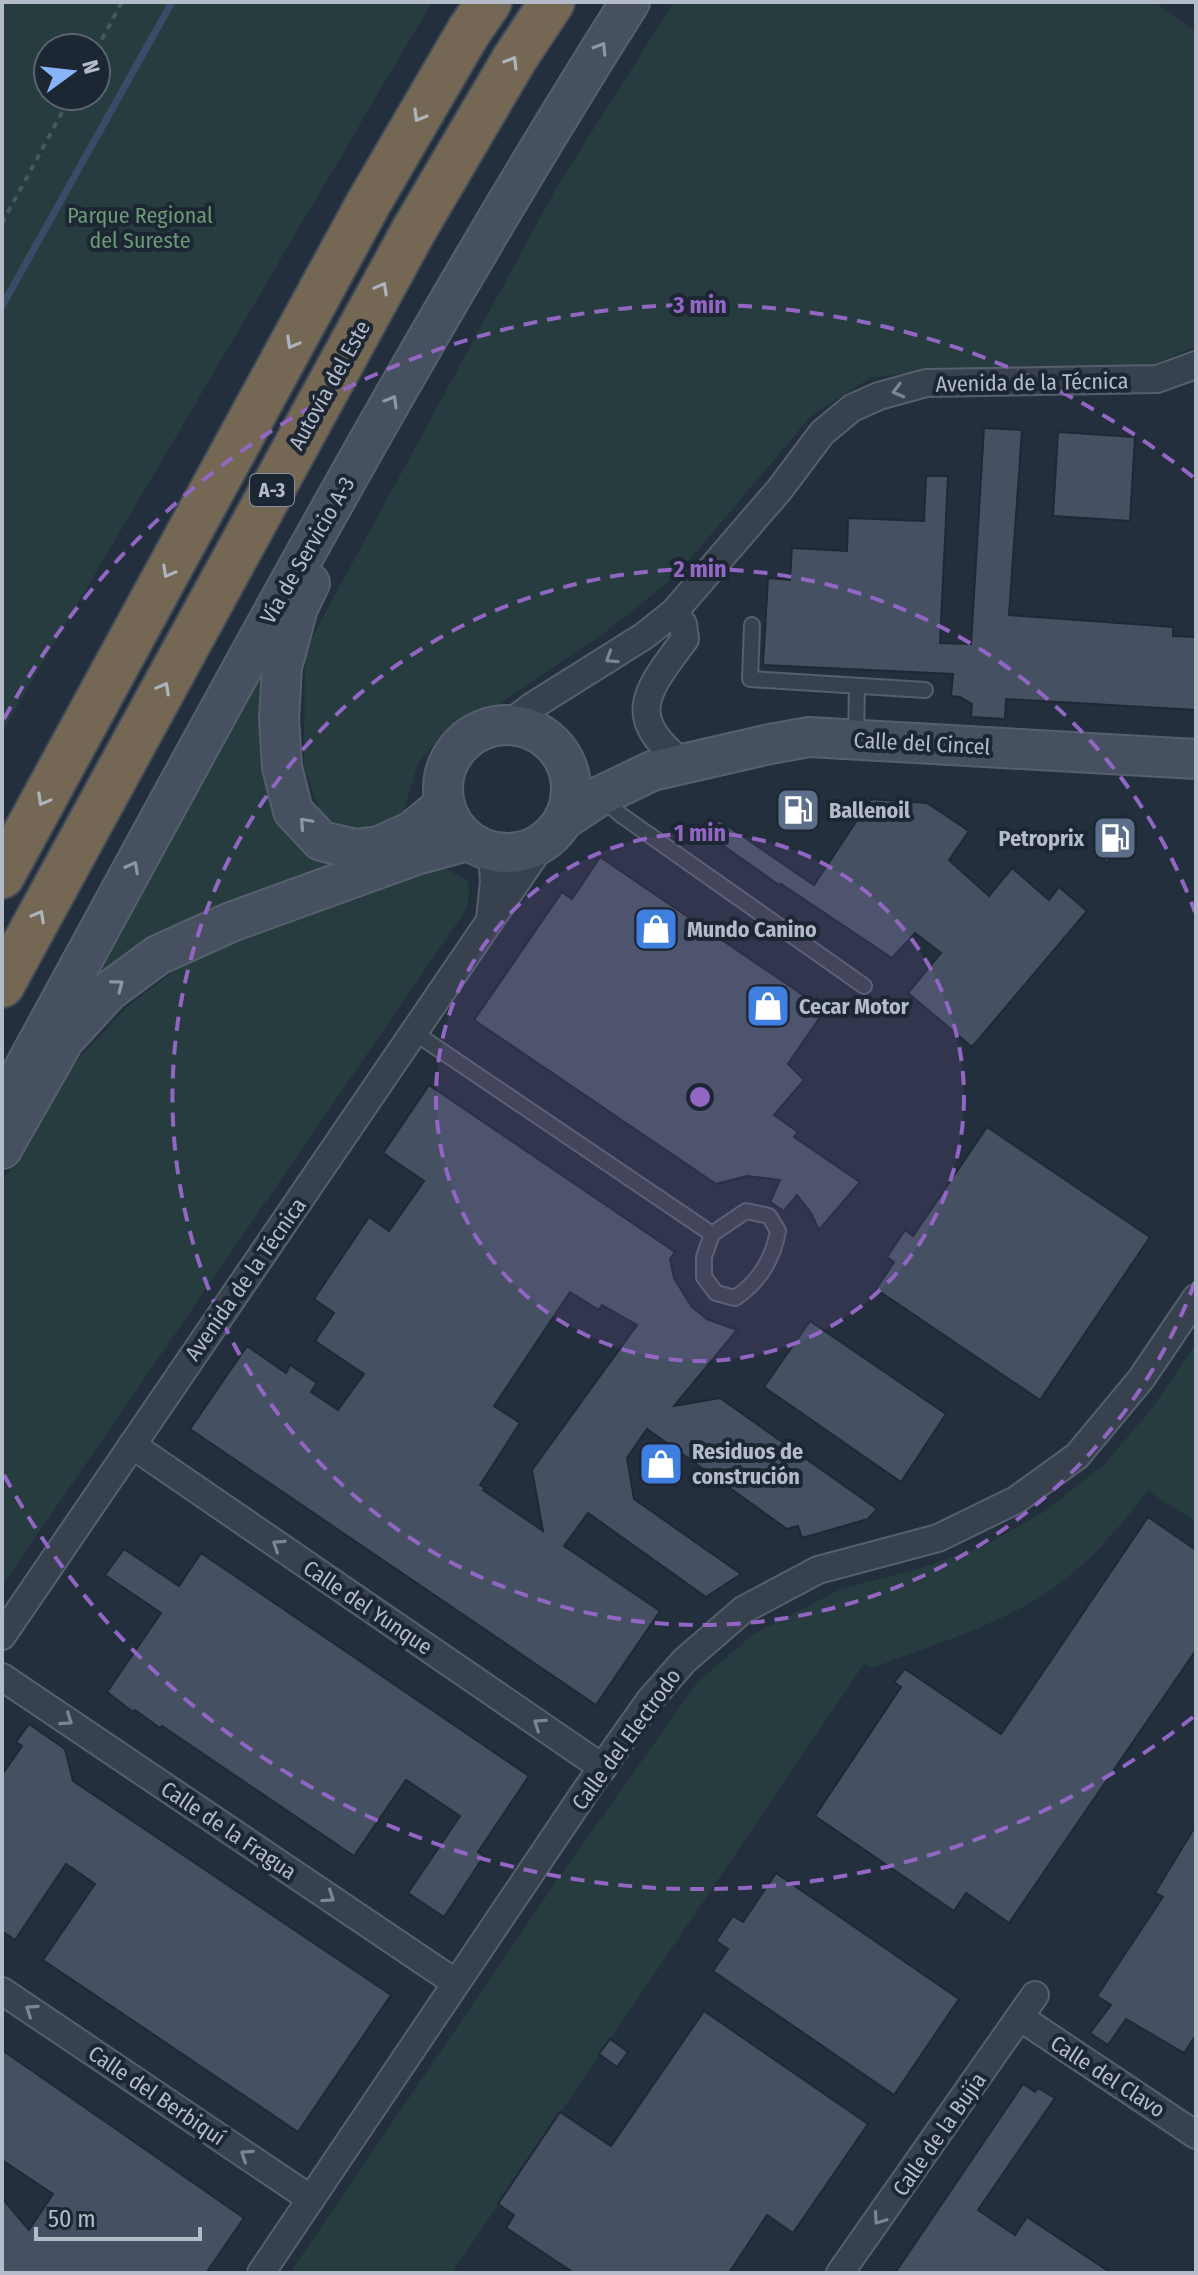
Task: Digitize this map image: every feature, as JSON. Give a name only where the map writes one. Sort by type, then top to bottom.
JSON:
[{"type":"highway","name":"A-3","points":[[2,876],[368,204],[489,2]]},
{"type":"highway","name":"Autovía del Este","points":[[2,985],[414,230],[515,58],[552,2]]},
{"type":"main road","name":"Vía de Servicio A-3","points":[[2,1108],[239,671],[354,468],[502,210],[630,2]]},
{"type":"main road","points":[[354,468],[333,536],[298,608],[282,667],[279,719],[282,767],[293,811],[321,841],[355,849],[379,846],[412,831],[445,804]]},
{"type":"main road","points":[[480,846],[453,824],[445,804],[443,784],[447,765],[457,748],[472,735],[489,727],[509,724],[529,728],[547,738],[561,753],[572,785],[570,803],[554,831]]},
{"type":"main road","name":"Calle del Cincel","points":[[668,768],[809,737],[1196,759]]},
{"type":"main road","points":[[561,753],[588,762],[668,768]]},
{"type":"main road","points":[[2,1149],[64,1040],[109,991],[158,955],[231,922],[416,855],[480,846],[509,854],[527,851],[600,796],[668,768]]},
{"type":"street","name":"Avenida de la Técnica","points":[[509,724],[644,636],[674,612],[780,489],[822,433],[852,408],[926,383],[1157,379],[1196,365]]},
{"type":"street","points":[[668,768],[661,746],[648,724],[646,706],[652,689],[685,639],[683,624],[674,612]]},
{"type":"street","name":"Avenida de la Técnica","points":[[2,1636],[554,831]]},
{"type":"street","name":"Avenida de la Técnica","points":[[480,846],[494,882],[490,922]]},
{"type":"street","name":"Calle del Electrodo","points":[[261,2273],[650,1700],[684,1661],[743,1610],[818,1570],[938,1538],[1016,1500],[1077,1456],[1141,1379],[1196,1298]]},
{"type":"street","name":"Calle del Yunque","points":[[132,1445],[603,1768]]},
{"type":"street","name":"Calle de la Fragua","points":[[2,1677],[456,1983]]},
{"type":"street","name":"Calle del Berbiquí","points":[[2,1991],[311,2199]]},
{"type":"street","name":"Calle de la Bujía","points":[[840,2273],[1035,1995]]},
{"type":"street","name":"Calle del Clavo","points":[[1021,2018],[1196,2135]]},
{"type":"lane","points":[[752,625],[750,679],[925,690]]},
{"type":"lane","points":[[856,738],[857,686]]},
{"type":"lane","points":[[600,796],[621,815],[864,986]]},
{"type":"lane","points":[[415,1033],[712,1234]]},
{"type":"lane","points":[[746,1211],[769,1216],[778,1231],[774,1253],[751,1288],[735,1298],[716,1293],[704,1277],[704,1257],[712,1234],[746,1211]]},
{"type":"path","points":[[106,32],[122,2]]},
{"type":"path","points":[[2,223],[62,112]]},
{"type":"green space","name":"Parque Regional del Sureste","points":[[2,2],[432,2],[2,732]]},
{"type":"green space","points":[[674,2],[1154,2],[1196,32],[1196,346],[1145,368],[950,368],[870,378],[811,416],[676,576],[603,634],[499,704],[447,729],[418,763],[404,811],[378,829],[343,828],[321,815],[304,767],[305,650],[558,185]]},
{"type":"green space","points":[[259,662],[269,667],[263,763],[276,820],[304,854],[334,867],[104,977],[94,969]]},
{"type":"green space","points":[[442,866],[469,882],[468,907],[2,1586],[2,1182],[70,1068],[128,1006],[195,956],[354,893]]},
{"type":"green space","points":[[1196,1343],[1196,1522],[1148,1491],[1090,1557],[1047,1593],[1000,1619],[949,1640],[873,1668],[864,1664],[452,2273],[290,2273],[555,1883],[697,1683],[752,1635],[841,1589],[921,1568],[983,1546],[1042,1513],[1104,1465],[1153,1407]]},
{"type":"building","points":[[984,428],[1022,430],[1009,615],[1173,627],[1173,636],[1196,637],[1196,710],[1006,699],[1005,719],[971,717],[972,704],[951,696],[953,674],[763,665],[768,578],[790,580],[792,548],[847,551],[848,518],[924,521],[926,476],[948,476],[940,643],[971,644]]},
{"type":"building","points":[[1058,432],[1135,437],[1130,521],[1053,516]]},
{"type":"building","points":[[871,799],[927,803],[969,831],[949,860],[989,896],[1012,868],[1049,900],[1059,887],[1087,911],[972,1047],[908,993],[941,953],[915,933],[892,958],[708,835],[719,820],[814,885]]},
{"type":"building","name":"Petroprix","points":[[1122,814],[1136,826],[1107,863],[1093,851]]},
{"type":"building","points":[[600,857],[825,1010],[788,1064],[804,1080],[774,1115],[798,1132],[794,1137],[860,1182],[819,1230],[797,1195],[784,1211],[770,1202],[780,1180],[747,1176],[716,1184],[474,1020],[562,892],[572,899]]},
{"type":"building","points":[[429,1085],[675,1252],[670,1259],[674,1278],[692,1307],[707,1319],[737,1330],[674,1406],[720,1398],[877,1509],[868,1519],[802,1538],[798,1526],[787,1529],[647,1429],[627,1458],[634,1499],[741,1574],[706,1597],[588,1513],[564,1546],[660,1611],[596,1705],[190,1429],[247,1346],[286,1373],[290,1365],[317,1383],[311,1392],[338,1410],[364,1374],[315,1341],[334,1313],[314,1299],[369,1217],[389,1231],[424,1181],[383,1153]],"holes":[[[570,1292],[599,1310],[602,1305],[637,1325],[532,1470],[543,1531],[480,1485],[520,1423],[494,1406]]]},
{"type":"building","points":[[987,1127],[1150,1237],[1040,1400],[876,1289],[894,1262],[887,1257],[905,1230],[913,1236]]},
{"type":"building","points":[[810,1321],[946,1414],[901,1482],[764,1387]]},
{"type":"building","points":[[1148,1517],[1196,1550],[1196,1650],[1009,1923],[966,1893],[954,1911],[815,1816],[901,1687],[894,1682],[905,1669],[1001,1734]]},
{"type":"building","points":[[124,1549],[179,1586],[201,1553],[529,1776],[478,1852],[484,1856],[444,1917],[408,1893],[460,1816],[406,1780],[354,1856],[107,1692],[161,1613],[105,1575]]},
{"type":"building","points":[[29,1724],[65,1749],[73,1781],[391,1995],[298,2132],[43,1960],[95,1884],[66,1864],[15,1940],[2,1931],[2,1775],[22,1746],[16,1742]]},
{"type":"building","points":[[1196,1825],[1196,2035],[1184,2053],[1126,2019],[1108,2045],[1090,2033],[1111,2005],[1097,1996],[1163,1897],[1155,1893]]},
{"type":"building","points":[[776,1873],[959,1999],[894,2095],[713,1971],[728,1949],[716,1941],[733,1916],[743,1922]]},
{"type":"building","points":[[704,2011],[868,2124],[793,2233],[767,2215],[729,2273],[574,2273],[506,2228],[514,2215],[498,2204],[560,2112],[611,2146]]},
{"type":"building","points":[[610,2039],[628,2052],[617,2067],[599,2054]]},
{"type":"building","points":[[2,2050],[244,2218],[206,2273],[2,2273],[2,2198],[29,2230],[53,2194],[2,2160]]},
{"type":"building","points":[[1023,2084],[1035,2092],[1038,2088],[1055,2098],[978,2210],[1015,2235],[1027,2217],[1111,2273],[895,2273]]},
{"type":"waterway","points":[[2,306],[172,2]]},
{"type":"place","name":"Ballenoil","points":[[798,810]]},
{"type":"place","name":"Petroprix","points":[[1115,838]]},
{"type":"place","name":"Mundo Canino","points":[[656,929]]},
{"type":"place","name":"Cecar Motor","points":[[768,1006]]},
{"type":"place","name":"Residuos de construción","points":[[661,1464]]}]
